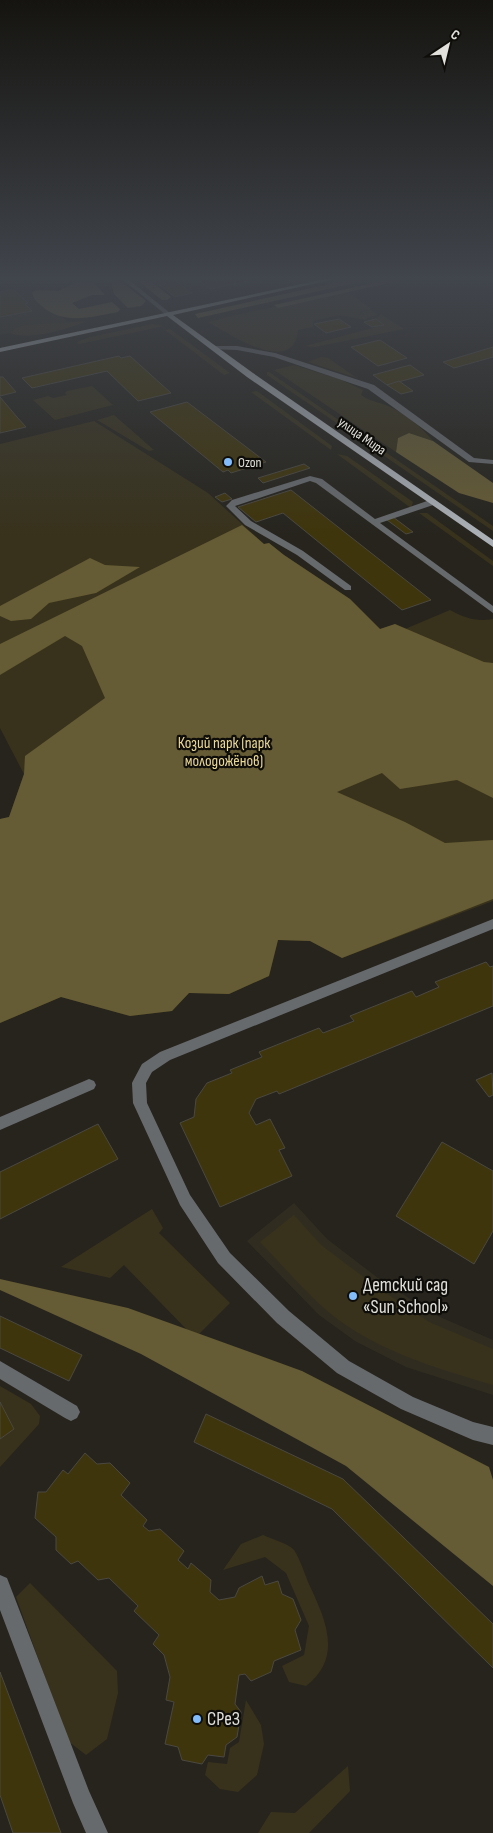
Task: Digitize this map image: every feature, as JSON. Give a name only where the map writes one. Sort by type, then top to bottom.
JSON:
[{"type":"main road","name":"улица Мира","points":[[236,365],[493,544]]},
{"type":"street","points":[[304,365],[371,386],[472,460],[493,462]]},
{"type":"street","points":[[348,588],[300,553],[248,523],[230,506],[235,502],[310,478],[319,481],[493,610]]},
{"type":"street","points":[[374,522],[433,502]]},
{"type":"street","points":[[493,924],[165,1056],[147,1068],[139,1083],[140,1103],[184,1200],[224,1258],[283,1317],[343,1367],[407,1403],[473,1432],[493,1436]]},
{"type":"street","points":[[0,1124],[89,1085]]},
{"type":"street","points":[[0,1368],[71,1412]]},
{"type":"street","points":[[0,1585],[80,1796],[97,1833]]},
{"type":"shaded area","name":"Детский сад «Sun School»","points":[[294,1203],[327,1239],[378,1278],[433,1314],[493,1340],[493,1395],[406,1367],[355,1341],[319,1315],[247,1241]]},
{"type":"green space","points":[[210,365],[218,365],[230,373],[224,375]]},
{"type":"green space","points":[[294,365],[339,379],[363,390],[361,395],[402,413],[419,426],[433,441],[409,433],[398,438],[396,452],[274,370]]},
{"type":"green space","points":[[316,365],[337,365],[357,378]]},
{"type":"green space","points":[[267,372],[493,526],[493,531],[267,375]]},
{"type":"green space","points":[[92,386],[113,405],[55,420],[33,400],[48,396],[53,398],[67,395],[65,393],[67,391]]},
{"type":"green space","points":[[257,391],[332,446],[331,450],[251,392]]},
{"type":"green space","points":[[114,415],[154,450],[149,451],[97,420]]},
{"type":"green space","name":"Козий парк (парк молодожёнов)","points":[[94,421],[208,493],[264,544],[269,543],[350,599],[380,629],[395,624],[405,629],[450,610],[471,619],[493,619],[493,901],[342,958],[310,941],[278,940],[269,976],[229,994],[189,993],[172,1011],[130,1016],[61,997],[0,1023],[0,819],[9,817],[24,774],[0,728],[0,444]]},
{"type":"green space","points":[[409,433],[433,441],[493,483],[493,503],[459,493],[396,452],[398,438]]},
{"type":"green space","points":[[337,454],[347,456],[413,502],[411,508]]},
{"type":"green space","points":[[419,513],[427,513],[493,561],[493,566]]},
{"type":"green space","name":"Козий парк (парк молодожёнов)","points":[[242,525],[264,544],[269,543],[350,599],[380,629],[395,624],[484,662],[493,663],[493,798],[457,780],[400,789],[382,773],[337,792],[405,822],[445,843],[493,840],[493,899],[342,958],[310,941],[278,940],[269,976],[229,994],[189,993],[172,1011],[130,1016],[61,997],[0,1023],[0,819],[9,817],[24,774],[25,756],[105,698],[82,646],[65,636],[0,675],[0,644]]},
{"type":"green space","points":[[90,558],[105,565],[140,567],[96,593],[49,603],[31,619],[11,621],[0,616],[0,606]]},
{"type":"green space","points":[[152,1209],[163,1228],[159,1233],[230,1303],[195,1338],[124,1265],[110,1278],[61,1267]]},
{"type":"green space","name":"Детский сад «Sun School»","points":[[294,1215],[321,1245],[374,1285],[429,1322],[493,1349],[493,1385],[426,1364],[382,1346],[342,1322],[324,1308],[260,1242]]},
{"type":"green space","points":[[0,1279],[128,1308],[302,1371],[489,1467],[493,1480],[493,1586],[346,1466],[141,1354],[0,1290]]},
{"type":"green space","points":[[0,1386],[31,1404],[40,1416],[39,1424],[0,1467],[0,1439],[14,1429],[0,1402]]},
{"type":"green space","points":[[263,1535],[284,1543],[294,1550],[325,1623],[328,1650],[325,1662],[318,1674],[306,1686],[289,1682],[282,1666],[304,1655],[309,1626],[286,1573],[265,1557],[223,1570],[241,1544]]},
{"type":"green space","points":[[30,1583],[117,1671],[118,1693],[107,1739],[86,1755],[68,1741],[16,1597]]},
{"type":"green space","points":[[246,1700],[261,1725],[264,1744],[257,1775],[238,1792],[220,1789],[205,1775],[208,1762],[227,1764],[230,1748],[239,1742]]},
{"type":"green space","points":[[348,1766],[350,1791],[309,1833],[258,1833],[271,1812],[295,1813]]},
{"type":"building","points":[[81,365],[139,365],[171,393],[138,401],[107,371],[32,388],[22,378]]},
{"type":"building","points":[[410,365],[424,375],[387,385],[373,375]]},
{"type":"building","points":[[448,365],[466,365],[454,368]]},
{"type":"building","points":[[0,377],[3,377],[16,392],[0,396]]},
{"type":"building","points":[[399,381],[413,391],[401,394],[387,385]]},
{"type":"building","points":[[0,397],[17,417],[26,427],[0,433]]},
{"type":"building","points":[[187,402],[266,462],[231,473],[228,470],[223,472],[150,412]]},
{"type":"building","points":[[304,464],[310,468],[263,483],[258,478]]},
{"type":"building","points":[[291,490],[431,600],[402,610],[283,513],[256,522],[238,507]]},
{"type":"building","points":[[225,493],[232,499],[222,502],[215,497]]},
{"type":"building","points":[[393,517],[413,532],[406,534],[387,520]]},
{"type":"building","points":[[486,962],[490,967],[493,966],[493,1006],[279,1094],[277,1091],[256,1099],[249,1113],[256,1125],[270,1119],[285,1148],[279,1150],[292,1176],[220,1207],[180,1123],[194,1117],[196,1099],[207,1083],[232,1073],[230,1070],[262,1057],[259,1052],[319,1028],[323,1033],[354,1021],[350,1016],[412,991],[416,997],[439,987],[435,982]]},
{"type":"building","points":[[492,1073],[493,1095],[489,1097],[476,1080]]},
{"type":"building","points":[[98,1124],[118,1159],[0,1219],[0,1172]]},
{"type":"building","points":[[442,1142],[493,1171],[493,1231],[474,1264],[396,1216]]},
{"type":"building","points":[[0,1316],[82,1355],[69,1381],[0,1348]]},
{"type":"building","points":[[0,1402],[14,1429],[0,1439]]},
{"type":"building","points":[[206,1414],[343,1479],[493,1624],[493,1668],[332,1509],[194,1442]]},
{"type":"building","points":[[85,1453],[97,1464],[110,1463],[130,1483],[121,1495],[147,1520],[143,1526],[149,1531],[160,1529],[184,1551],[178,1560],[188,1569],[191,1563],[211,1580],[210,1592],[219,1600],[235,1597],[239,1588],[262,1576],[265,1585],[278,1581],[282,1594],[293,1599],[301,1620],[295,1630],[301,1650],[274,1661],[271,1672],[251,1681],[245,1674],[239,1675],[235,1704],[241,1712],[237,1737],[226,1745],[224,1757],[208,1755],[202,1764],[182,1760],[178,1747],[165,1744],[174,1702],[166,1700],[170,1677],[164,1655],[153,1644],[159,1635],[134,1611],[138,1606],[109,1578],[98,1580],[78,1561],[71,1564],[56,1550],[56,1537],[35,1518],[38,1492],[46,1492],[63,1470],[68,1474]]},
{"type":"building","points":[[0,1672],[61,1833],[13,1833],[0,1795]]},
{"type":"place","name":"Ozon","points":[[228,462]]},
{"type":"place","name":"Детский сад «Sun School»","points":[[353,1296]]},
{"type":"place","name":"СРеЗ","points":[[197,1719]]}]
